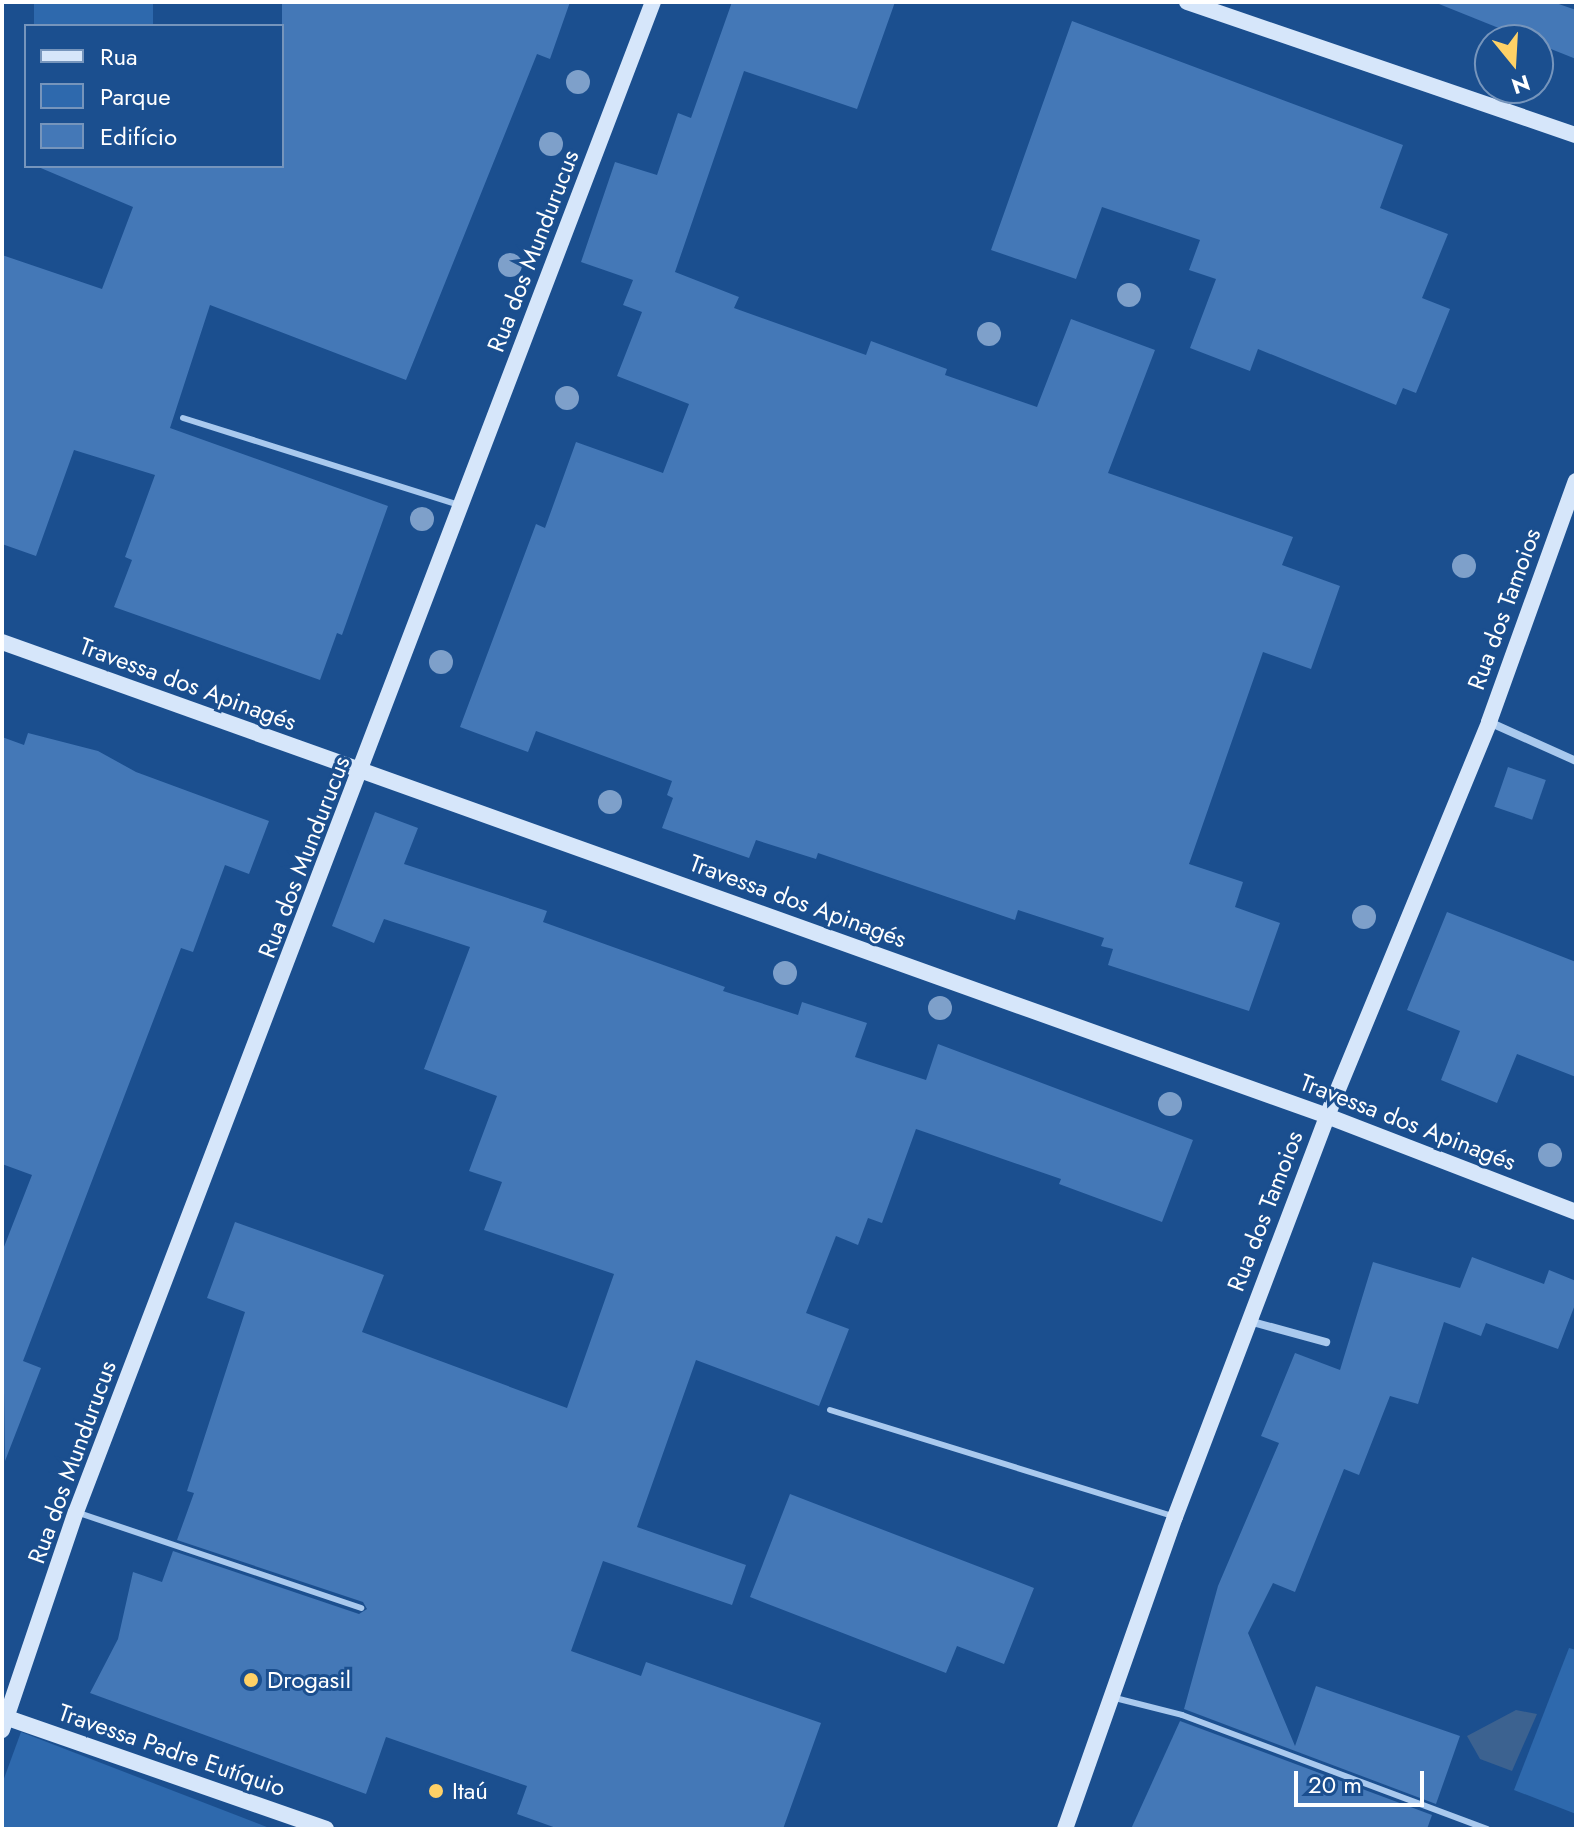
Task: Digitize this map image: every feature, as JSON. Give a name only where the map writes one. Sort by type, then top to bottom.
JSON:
[{"type":"street","name":"Rua dos Mundurucus","points":[[3,1721],[76,1512],[362,773],[653,2]]},
{"type":"street","points":[[1187,2],[1576,135]]},
{"type":"street","name":"Rua dos Tamoios","points":[[1065,1829],[1115,1698],[1175,1517],[1249,1321],[1327,1116],[1489,722],[1576,481]]},
{"type":"street","name":"Travessa dos Apinagés","points":[[2,642],[1327,1116],[1576,1212]]},
{"type":"street","points":[[1489,722],[1576,761]]},
{"type":"street","points":[[1249,1321],[1326,1342]]},
{"type":"street","name":"Travessa Padre Eutíquio","points":[[3,1721],[326,1829]]},
{"type":"lane","points":[[183,418],[463,506]]},
{"type":"lane","points":[[830,1410],[1175,1517]]},
{"type":"lane","points":[[76,1512],[361,1608]]},
{"type":"lane","points":[[1115,1698],[1182,1715],[1487,1829]]},
{"type":"green space","points":[[34,2],[153,2],[153,24],[34,24]]},
{"type":"green space","points":[[1569,1648],[1576,1650],[1576,1814],[1514,1790]]},
{"type":"green space","points":[[21,1732],[272,1829],[2,1829],[2,1784]]},
{"type":"shaded area","points":[[1516,1710],[1537,1714],[1512,1771],[1480,1759],[1467,1736]]},
{"type":"building","points":[[282,2],[570,2],[550,59],[537,54],[406,380],[210,305],[170,428],[388,506],[342,635],[337,633],[320,680],[114,607],[132,560],[125,557],[155,475],[74,450],[36,556],[2,544],[2,255],[102,289],[133,207],[41,168],[284,168]]},
{"type":"building","points":[[732,2],[895,2],[857,109],[744,71],[675,272],[739,297],[734,308],[866,355],[871,341],[947,369],[945,375],[1037,407],[1071,319],[1155,350],[1108,473],[1293,537],[1282,565],[1340,586],[1311,669],[1263,652],[1189,864],[1243,882],[1235,907],[1280,923],[1249,1011],[1108,965],[1113,949],[1101,946],[1104,938],[1018,910],[1015,920],[818,853],[816,859],[756,840],[749,858],[662,828],[673,798],[667,795],[672,781],[536,731],[528,752],[460,727],[536,524],[545,528],[576,442],[663,473],[689,404],[617,376],[642,312],[623,305],[633,280],[581,262],[615,162],[657,175],[678,113],[691,118]]},
{"type":"building","points":[[1434,2],[1553,2],[1576,10],[1576,59],[1554,50],[1554,24],[1489,24]]},
{"type":"building","points":[[1072,21],[1403,145],[1380,208],[1448,234],[1422,298],[1450,309],[1416,393],[1403,388],[1396,405],[1258,349],[1250,371],[1190,348],[1216,279],[1189,270],[1200,240],[1102,207],[1076,279],[991,250]]},
{"type":"building","points":[[28,733],[98,751],[136,772],[269,821],[249,874],[225,865],[193,952],[181,948],[23,1361],[41,1368],[5,1461],[2,1252],[32,1175],[2,1164],[2,737],[24,745]]},
{"type":"building","points":[[1508,767],[1546,780],[1532,820],[1494,807]]},
{"type":"building","points":[[375,812],[418,828],[404,864],[547,911],[543,922],[725,987],[723,991],[798,1015],[802,1002],[867,1023],[855,1057],[926,1080],[938,1044],[1193,1140],[1162,1222],[1059,1184],[1061,1179],[916,1129],[882,1223],[868,1218],[858,1245],[836,1236],[806,1313],[849,1329],[819,1406],[696,1360],[637,1527],[746,1565],[732,1605],[603,1561],[571,1651],[641,1676],[646,1662],[821,1723],[783,1829],[559,1829],[517,1814],[527,1786],[386,1737],[366,1794],[90,1693],[118,1639],[133,1572],[162,1582],[173,1551],[359,1614],[367,1609],[363,1602],[177,1540],[194,1493],[187,1491],[245,1312],[207,1298],[235,1222],[384,1275],[362,1332],[567,1408],[614,1274],[484,1230],[502,1182],[469,1171],[497,1096],[424,1069],[470,947],[384,919],[374,943],[332,926]]},
{"type":"building","points":[[1447,912],[1576,962],[1576,1077],[1517,1054],[1497,1103],[1441,1080],[1460,1031],[1407,1010]]},
{"type":"building","points":[[1472,1257],[1544,1284],[1549,1270],[1576,1281],[1576,1302],[1558,1349],[1486,1323],[1481,1336],[1444,1322],[1418,1404],[1390,1396],[1359,1475],[1344,1469],[1295,1592],[1273,1583],[1248,1633],[1295,1746],[1316,1686],[1460,1736],[1436,1804],[1184,1709],[1218,1586],[1279,1443],[1261,1436],[1295,1353],[1340,1370],[1373,1262],[1460,1288]]},
{"type":"building","points":[[790,1494],[1034,1588],[1004,1664],[957,1646],[946,1673],[750,1597]]},
{"type":"building","points":[[1180,1721],[1432,1815],[1427,1829],[1131,1829]]},
{"type":"place","name":"Drogasil","points":[[251,1680]]},
{"type":"place","name":"Itaú","points":[[436,1791]]}]
